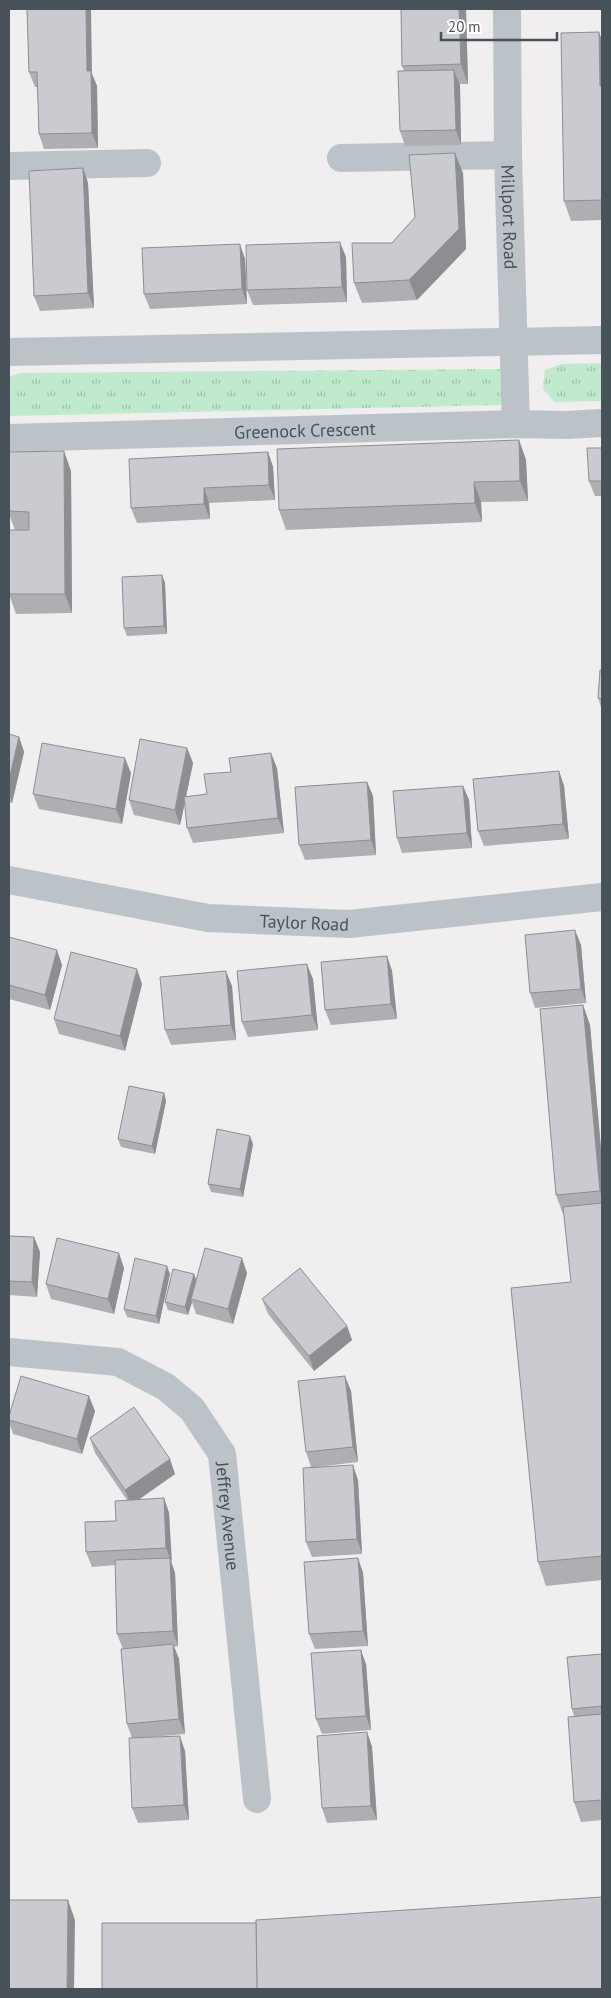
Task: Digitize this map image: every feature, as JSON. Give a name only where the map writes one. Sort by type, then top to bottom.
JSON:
[{"type":"street","name":"Millport Road","points":[[507,9],[508,155],[516,424]]},
{"type":"street","points":[[341,158],[508,155]]},
{"type":"street","points":[[9,166],[147,163]]},
{"type":"street","points":[[9,352],[602,340]]},
{"type":"street","name":"Greenock Crescent","points":[[9,438],[602,423]]},
{"type":"street","name":"Taylor Road","points":[[9,880],[208,918],[349,924],[602,897]]},
{"type":"street","name":"Jeffrey Avenue","points":[[9,1352],[118,1362],[166,1387],[192,1409],[222,1454],[257,1800]]},
{"type":"green space","points":[[602,363],[602,401],[554,402],[543,389],[545,370],[562,364]]},
{"type":"green space","points":[[502,369],[508,384],[501,405],[9,416],[9,377],[19,373]]},
{"type":"building","points":[[27,9],[86,9],[87,71],[91,71],[92,133],[39,134],[37,72],[29,72]]},
{"type":"building","points":[[401,9],[459,9],[461,64],[402,66]]},
{"type":"building","points":[[599,32],[600,86],[602,86],[602,200],[564,201],[561,33]]},
{"type":"building","points":[[454,70],[456,130],[400,131],[398,71]]},
{"type":"building","points":[[455,153],[459,229],[409,280],[354,283],[352,243],[392,243],[415,217],[409,155]]},
{"type":"building","points":[[83,168],[88,293],[34,296],[29,171]]},
{"type":"building","points":[[340,242],[342,287],[247,290],[246,245]]},
{"type":"building","points":[[240,244],[242,289],[144,294],[142,248]]},
{"type":"building","points":[[519,440],[520,481],[474,482],[475,503],[279,510],[277,449]]},
{"type":"building","points":[[587,448],[602,448],[602,481],[589,481]]},
{"type":"building","points":[[64,451],[65,594],[9,594],[9,530],[29,530],[29,512],[9,511],[9,452]]},
{"type":"building","points":[[268,452],[269,485],[204,488],[204,504],[131,508],[129,459]]},
{"type":"building","points":[[162,575],[164,626],[124,628],[122,577]]},
{"type":"building","points":[[600,670],[602,670],[602,699],[598,698]]},
{"type":"building","points":[[9,734],[19,737],[9,780]]},
{"type":"building","points":[[140,739],[187,748],[175,810],[129,800]]},
{"type":"building","points":[[42,743],[125,758],[116,809],[33,794]]},
{"type":"building","points":[[271,753],[278,818],[187,828],[184,797],[207,794],[204,774],[231,772],[229,758]]},
{"type":"building","points":[[559,771],[563,824],[478,831],[473,779]]},
{"type":"building","points":[[367,782],[371,840],[299,845],[295,787]]},
{"type":"building","points":[[463,786],[467,833],[397,838],[393,791]]},
{"type":"building","points":[[575,930],[581,989],[530,993],[525,935]]},
{"type":"building","points":[[9,937],[57,950],[45,995],[9,985]]},
{"type":"building","points":[[71,952],[137,969],[120,1036],[54,1019]]},
{"type":"building","points":[[387,956],[391,1004],[325,1010],[321,962]]},
{"type":"building","points":[[307,964],[312,1015],[242,1022],[237,971]]},
{"type":"building","points":[[226,971],[231,1025],[165,1030],[160,977]]},
{"type":"building","points":[[583,1005],[600,1191],[556,1195],[540,1009]]},
{"type":"building","points":[[129,1086],[164,1093],[152,1146],[118,1139]]},
{"type":"building","points":[[217,1129],[250,1136],[240,1189],[208,1184]]},
{"type":"building","points":[[602,1203],[602,1556],[538,1562],[511,1288],[571,1282],[563,1207]]},
{"type":"building","points":[[9,1236],[34,1237],[32,1282],[9,1281]]},
{"type":"building","points":[[57,1238],[119,1253],[108,1299],[46,1284]]},
{"type":"building","points":[[205,1248],[242,1258],[228,1309],[191,1299]]},
{"type":"building","points":[[135,1258],[167,1266],[156,1316],[124,1309]]},
{"type":"building","points":[[300,1268],[347,1326],[309,1356],[262,1299]]},
{"type":"building","points":[[173,1269],[194,1274],[185,1307],[165,1302]]},
{"type":"building","points":[[21,1376],[89,1396],[77,1439],[9,1420]]},
{"type":"building","points":[[345,1376],[353,1447],[306,1452],[298,1381]]},
{"type":"building","points":[[134,1407],[170,1459],[125,1490],[90,1438]]},
{"type":"building","points":[[353,1465],[357,1539],[306,1542],[303,1468]]},
{"type":"building","points":[[164,1498],[166,1548],[86,1552],[85,1522],[116,1521],[115,1501]]},
{"type":"building","points":[[170,1558],[173,1631],[117,1634],[115,1560]]},
{"type":"building","points":[[358,1558],[363,1631],[309,1634],[304,1562]]},
{"type":"building","points":[[173,1644],[179,1719],[127,1724],[121,1649]]},
{"type":"building","points":[[361,1650],[366,1716],[316,1719],[311,1653]]},
{"type":"building","points":[[602,1654],[602,1706],[572,1709],[567,1657]]},
{"type":"building","points":[[602,1714],[602,1800],[574,1802],[568,1717]]},
{"type":"building","points":[[367,1732],[371,1806],[322,1808],[317,1736]]},
{"type":"building","points":[[180,1736],[184,1805],[132,1808],[129,1738]]},
{"type":"building","points":[[602,1897],[602,1989],[257,1989],[256,1920]]},
{"type":"building","points":[[9,1900],[68,1900],[67,1989],[9,1989]]},
{"type":"building","points":[[102,1923],[256,1923],[257,1989],[102,1989]]}]
